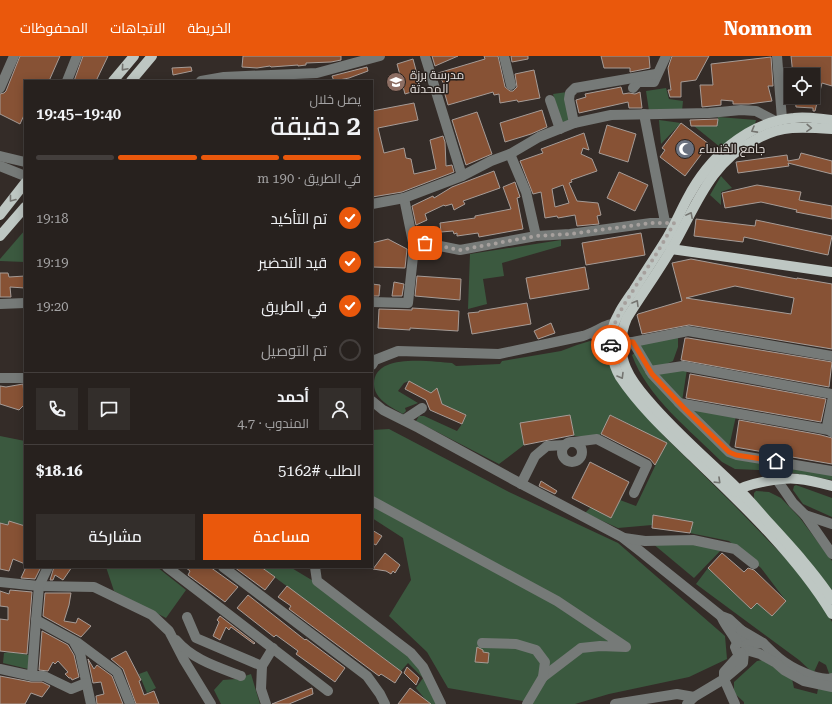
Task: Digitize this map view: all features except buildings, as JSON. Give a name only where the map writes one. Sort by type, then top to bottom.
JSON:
[{"type":"main road","points":[[114,80],[134,56]]},
{"type":"main road","points":[[132,80],[152,56]]},
{"type":"main road","points":[[832,120],[804,117],[779,120],[749,133],[734,142],[716,157],[708,166],[670,223],[668,246],[618,313],[611,335],[618,346],[626,369],[643,394],[669,424],[785,541],[822,584],[832,599]]},
{"type":"main road","points":[[618,346],[625,323],[668,246],[707,183],[719,167],[733,153],[757,139],[778,130],[804,127],[832,129]]},
{"type":"main road","points":[[0,215],[24,184]]},
{"type":"main road","points":[[0,236],[24,208]]},
{"type":"main road","points":[[668,246],[832,272]]},
{"type":"main road","points":[[735,492],[755,484],[789,478],[832,486]]},
{"type":"main road","points":[[735,492],[817,591],[832,614]]},
{"type":"street","points":[[0,88],[14,56]]},
{"type":"street","points":[[67,80],[77,56]]},
{"type":"street","points":[[207,80],[224,77],[317,73],[380,56]]},
{"type":"street","points":[[425,56],[462,176]]},
{"type":"street","points":[[504,56],[511,84]]},
{"type":"street","points":[[633,88],[638,82],[654,82],[656,74],[666,56]]},
{"type":"street","points":[[373,204],[404,198],[462,176],[491,161],[510,154],[539,137],[574,123],[611,115],[709,113],[741,110],[756,111],[779,120],[777,56]]},
{"type":"street","points":[[574,123],[569,99],[570,93],[575,88],[656,74]]},
{"type":"street","points":[[550,100],[560,129]]},
{"type":"street","points":[[414,247],[425,243],[460,250],[536,236],[570,234],[651,223],[670,223],[644,114]]},
{"type":"street","points":[[510,154],[526,192],[536,236]]},
{"type":"street","points":[[0,156],[24,162]]},
{"type":"street","points":[[0,166],[24,176]]},
{"type":"street","points":[[373,302],[408,303],[414,247],[404,198]]},
{"type":"street","points":[[0,304],[24,303]]},
{"type":"street","points":[[373,364],[376,360],[398,351],[499,354],[558,342],[592,333],[614,323],[625,323]]},
{"type":"street","points":[[592,333],[618,346],[688,330],[832,356]]},
{"type":"street","points":[[633,342],[650,371],[679,403],[729,452],[736,455],[832,471]]},
{"type":"street","points":[[650,371],[683,366],[832,394]]},
{"type":"street","points":[[0,378],[24,378]]},
{"type":"street","points":[[831,431],[827,426],[832,401]]},
{"type":"street","points":[[373,402],[383,410],[622,537],[721,616],[729,619],[741,630],[763,642],[780,659],[795,668],[830,683]]},
{"type":"street","points":[[679,403],[831,431]]},
{"type":"street","points":[[404,420],[422,408]]},
{"type":"street","points":[[521,484],[535,456],[547,446],[570,444],[597,439],[647,465],[634,493]]},
{"type":"street","points":[[777,480],[793,503],[805,515],[832,554]]},
{"type":"street","points":[[373,502],[557,602],[626,646],[581,648],[543,677],[527,704]]},
{"type":"street","points":[[805,515],[832,524]]},
{"type":"street","points":[[622,537],[645,541],[693,540],[735,549],[754,564]]},
{"type":"street","points":[[32,676],[39,586],[48,568]]},
{"type":"street","points":[[168,568],[328,691]]},
{"type":"street","points":[[224,568],[367,676],[383,700],[374,704]]},
{"type":"street","points":[[315,568],[317,581],[411,653],[423,667],[441,704]]},
{"type":"street","points":[[0,582],[39,586],[94,588],[152,615],[169,631],[180,645],[203,661],[241,676]]},
{"type":"street","points":[[721,616],[742,648],[760,654],[804,681],[830,683]]},
{"type":"street","points":[[187,618],[196,638],[262,666]]},
{"type":"street","points":[[36,620],[92,652],[117,672],[130,704]]},
{"type":"street","points":[[615,704],[677,694],[690,701],[724,680],[742,662],[741,630]]},
{"type":"street","points":[[169,631],[210,704]]},
{"type":"street","points":[[74,642],[80,653],[91,704]]},
{"type":"street","points":[[742,648],[763,642]]},
{"type":"street","points":[[482,643],[516,644],[536,650],[545,662],[543,677]]},
{"type":"street","points":[[266,704],[261,689],[262,666],[273,648]]},
{"type":"street","points":[[0,669],[32,676],[44,676],[71,689],[86,683]]},
{"type":"street","points":[[724,680],[735,704]]},
{"type":"green space","points":[[666,88],[669,99],[683,101],[682,111],[649,111],[646,91]]},
{"type":"green space","points":[[567,92],[575,121],[561,124],[553,94]]},
{"type":"green space","points":[[718,117],[756,120],[755,124],[720,147],[694,126],[717,126]]},
{"type":"green space","points":[[659,120],[681,123],[661,144]]},
{"type":"green space","points":[[721,176],[732,188],[721,192],[721,205],[710,195]]},
{"type":"green space","points":[[24,231],[24,262],[0,261],[0,259]]},
{"type":"green space","points":[[561,240],[561,246],[502,263],[504,276],[483,279],[487,304],[468,309],[470,254]]},
{"type":"green space","points":[[678,335],[678,347],[673,361],[655,369],[648,366],[638,343]]},
{"type":"green space","points":[[590,341],[596,343],[602,350],[616,377],[664,436],[797,570],[825,609],[832,622],[832,676],[830,676],[826,665],[819,661],[814,672],[810,670],[799,660],[696,584],[708,568],[751,609],[757,603],[772,616],[786,601],[761,568],[729,541],[690,533],[693,522],[653,515],[652,525],[618,528],[585,513],[591,507],[611,518],[620,500],[636,506],[666,443],[611,415],[599,437],[574,436],[570,415],[521,423],[524,445],[499,464],[416,421],[419,416],[424,416],[457,431],[462,424],[466,415],[442,404],[437,389],[431,393],[409,381],[404,383],[398,391],[418,403],[405,408],[406,411],[403,414],[384,402],[377,394],[375,389],[374,384],[377,374],[383,367],[393,363],[419,361],[452,363],[456,366],[500,364],[502,361],[561,351]]},
{"type":"green space","points":[[636,352],[728,455],[832,474],[832,480],[782,471],[735,469],[722,462],[671,413],[648,385],[632,355]]},
{"type":"green space","points":[[687,369],[682,401],[654,375]]},
{"type":"green space","points":[[689,409],[736,416],[729,447]]},
{"type":"green space","points":[[389,429],[509,492],[618,543],[725,636],[727,659],[689,677],[609,694],[575,704],[528,704],[523,701],[448,688],[427,652],[389,616],[411,580],[403,538],[373,519],[373,430]]},
{"type":"green space","points":[[0,436],[24,441],[24,526],[11,522],[8,524],[0,523]]},
{"type":"green space","points":[[796,485],[832,498],[832,517],[803,504],[793,490],[794,486]]},
{"type":"green space","points":[[756,491],[769,492],[781,498],[800,518],[832,561],[832,592],[754,501],[754,493]]},
{"type":"green space","points":[[652,543],[691,544],[722,549],[694,578]]},
{"type":"green space","points":[[106,568],[158,568],[186,590],[166,618],[114,591]]},
{"type":"green space","points":[[262,568],[292,568],[315,582],[405,652],[420,667],[439,704],[429,704],[416,688],[423,678],[408,663],[401,671]]},
{"type":"green space","points":[[9,652],[30,655],[28,669],[3,663],[4,653]]},
{"type":"green space","points":[[763,660],[792,679],[794,688],[817,694],[818,689],[832,691],[832,704],[744,704],[744,702],[734,693],[734,682],[757,661]]},
{"type":"green space","points":[[147,671],[156,688],[147,693],[139,674]]},
{"type":"green space","points":[[251,674],[260,704],[221,704],[214,690],[223,680],[236,679]]},
{"type":"way so far","points":[[425,243],[460,250],[536,236],[570,234],[651,223],[674,223],[664,242],[618,313],[612,330],[611,345]]},
{"type":"place","name":"مدرسة برزة المحدثة","points":[[396,82]]},
{"type":"place","name":"جامع الخنساء","points":[[685,149]]},
{"type":"route","points":[[611,345],[611,347],[621,348],[621,342],[633,342],[652,374],[729,452],[736,455],[776,461]]}]
